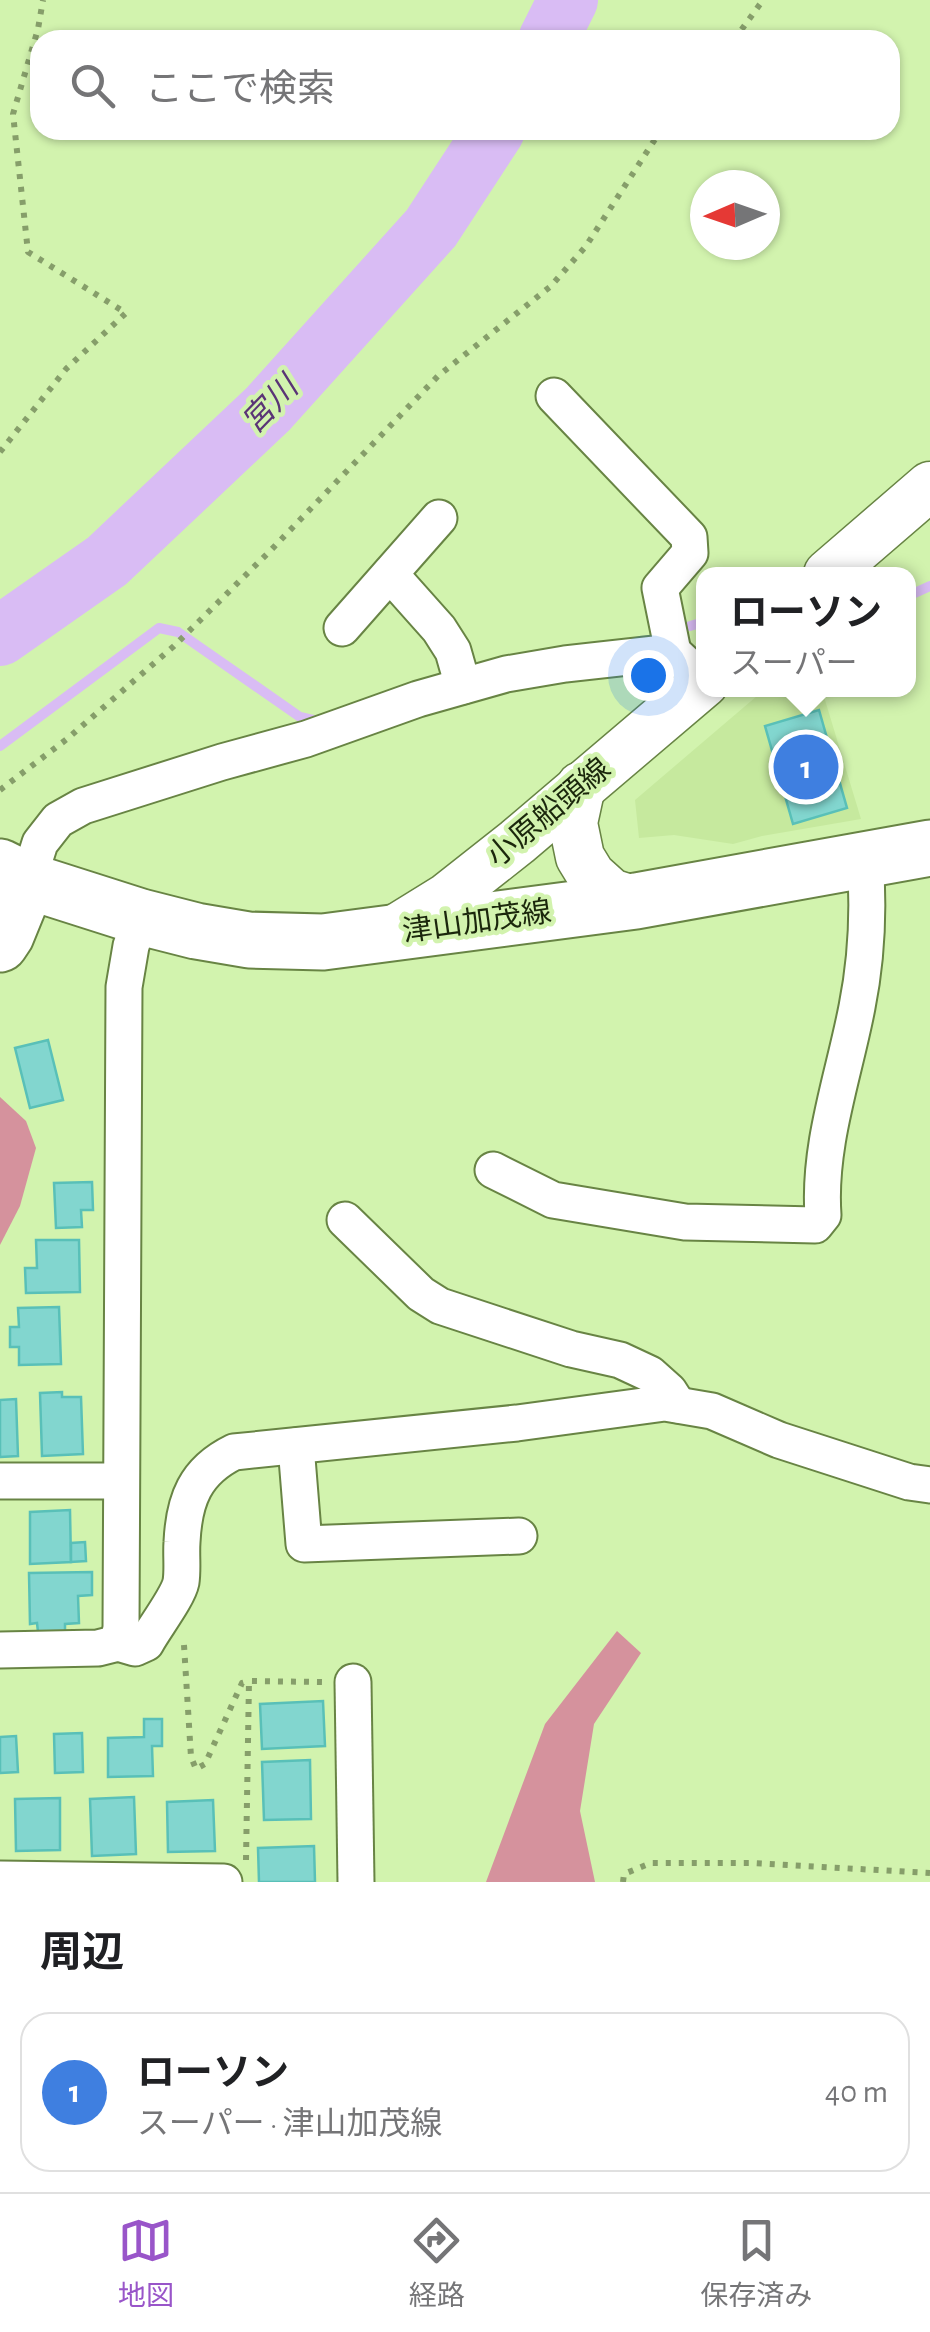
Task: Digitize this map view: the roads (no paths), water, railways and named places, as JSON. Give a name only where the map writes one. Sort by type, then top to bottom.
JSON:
[{"type":"main road","points":[[836,567],[930,486]]},
{"type":"main road","name":"小原船頭線","points":[[388,934],[446,898],[581,786],[693,672]]},
{"type":"main road","points":[[581,786],[573,822],[580,857],[591,875],[610,893],[636,901]]},
{"type":"main road","name":"津山加茂線","points":[[14,874],[141,917],[196,931],[249,940],[323,942],[636,901],[930,848]]},
{"type":"main road","points":[[0,944],[12,920],[14,874]]},
{"type":"street","points":[[14,874],[58,820],[83,806],[306,740],[418,699],[506,674],[564,664],[693,672],[660,588],[690,554],[689,537],[554,396]]},
{"type":"street","points":[[342,628],[439,518]]},
{"type":"street","points":[[390,574],[453,651],[463,686]]},
{"type":"street","points":[[493,1170],[553,1200],[685,1222],[815,1225],[823,1215],[828,1142],[866,952],[866,860]]},
{"type":"street","points":[[118,1643],[124,987],[141,917]]},
{"type":"street","points":[[345,1220],[421,1294],[440,1306],[571,1349],[620,1360],[650,1374],[678,1405]]},
{"type":"street","points":[[0,1650],[98,1648],[118,1643],[135,1648],[146,1644],[181,1584],[186,1506],[194,1486],[216,1461],[234,1452],[516,1423],[665,1403],[712,1411],[795,1445],[930,1485]]},
{"type":"street","points":[[296,1446],[304,1544],[519,1536]]},
{"type":"street","points":[[0,1481],[120,1480]]},
{"type":"street","points":[[353,1682],[356,1882]]},
{"type":"street","points":[[0,1879],[235,1879]]},
{"type":"waterway","name":"宮川","points":[[553,30],[568,0]]},
{"type":"waterway","name":"宮川","points":[[0,636],[107,561],[268,409],[431,228],[488,140]]},
{"type":"waterway","points":[[916,592],[930,586]]},
{"type":"waterway","points":[[690,626],[696,624]]},
{"type":"waterway","points":[[0,746],[159,628],[178,632],[300,717],[322,722]]},
{"type":"place","name":"ローソン","points":[[806,767]]}]
